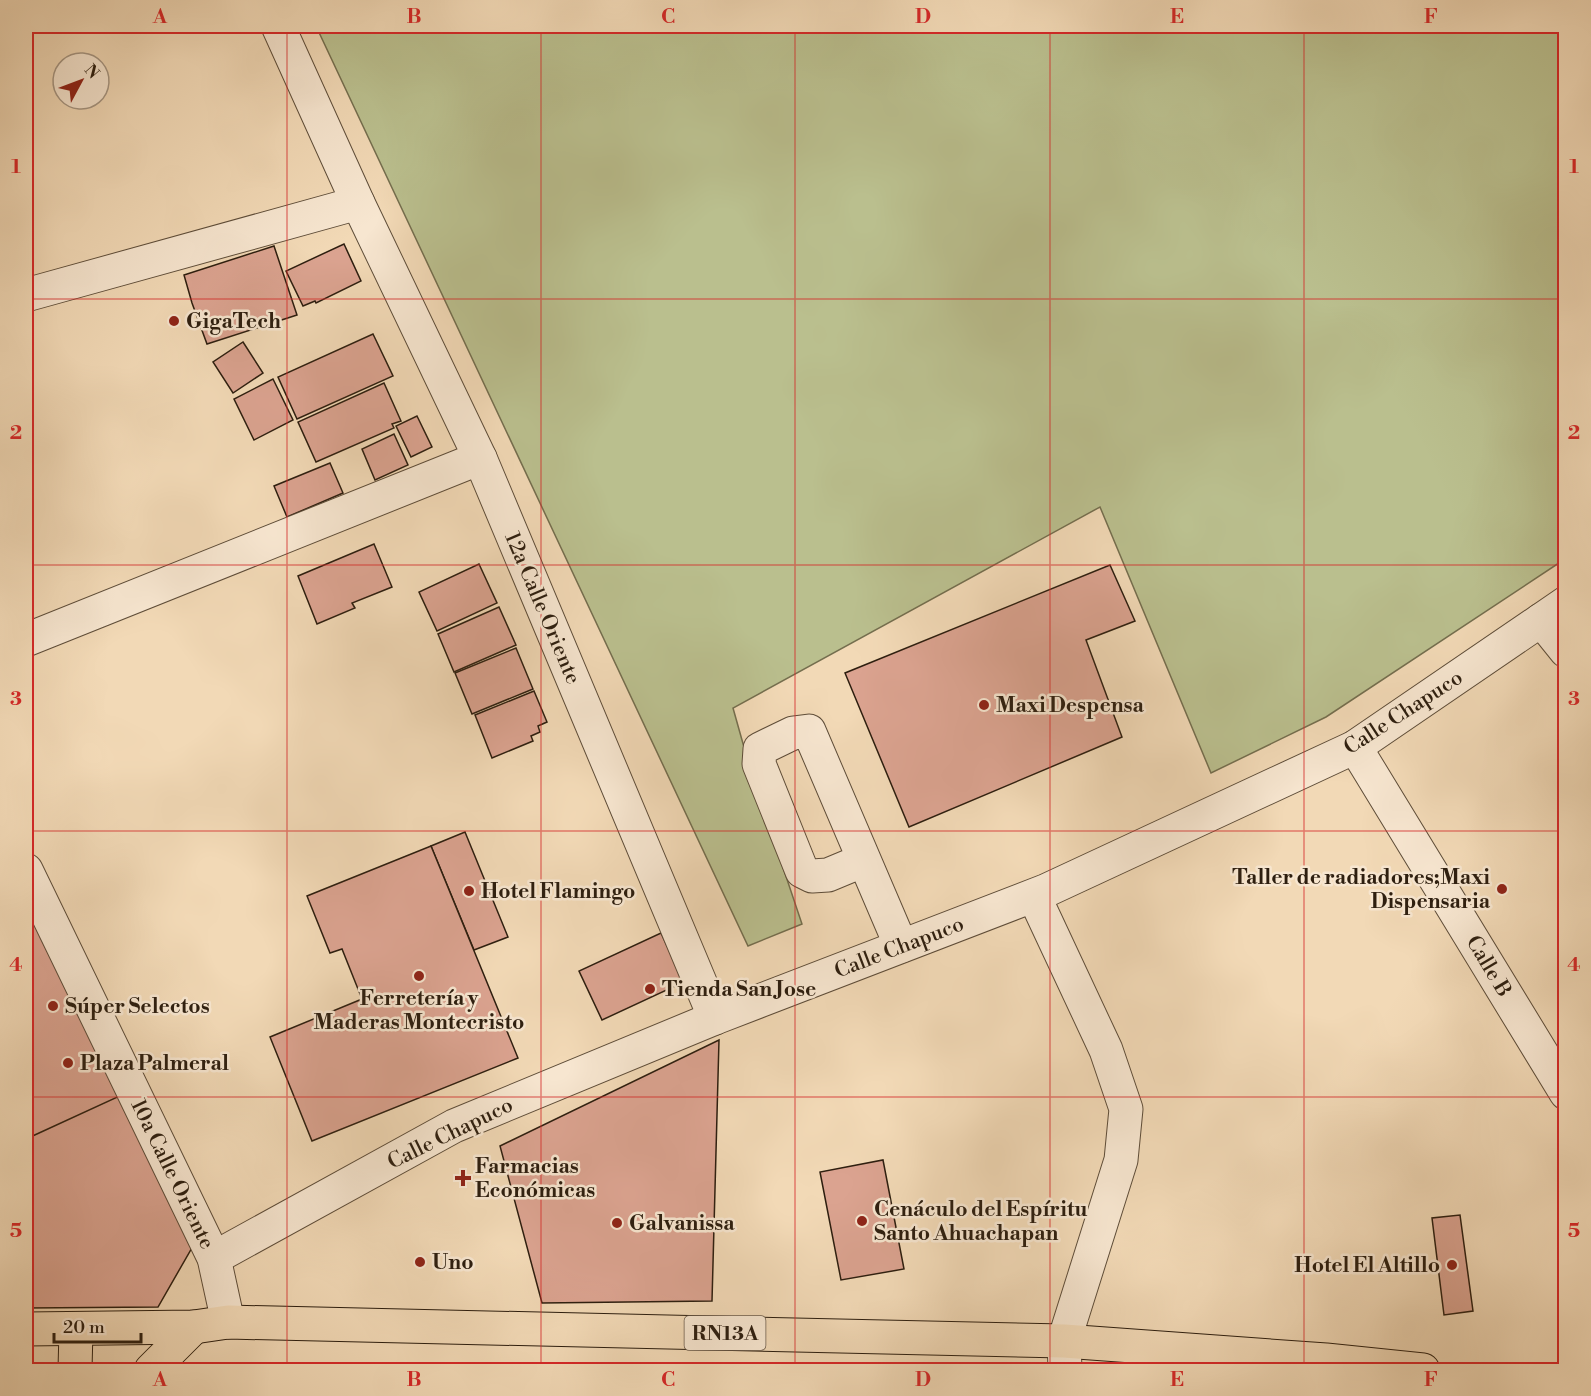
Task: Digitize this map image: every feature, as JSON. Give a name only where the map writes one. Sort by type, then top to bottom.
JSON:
[{"type":"main road","name":"RN13A","points":[[26,1329],[194,1327],[228,1322],[1326,1365],[1423,1371]]},
{"type":"main road","points":[[151,1371],[194,1327]]},
{"type":"main road","points":[[75,1371],[76,1329]]},
{"type":"street","name":"12a Calle Oriente","points":[[278,26],[358,203],[480,458],[715,1018]]},
{"type":"street","points":[[26,296],[358,203]]},
{"type":"street","points":[[26,640],[480,458]]},
{"type":"street","points":[[1553,612],[1566,651]]},
{"type":"street","name":"Calle Chapuco","points":[[214,1258],[454,1126],[715,1018],[1034,896],[1356,747],[1553,612]]},
{"type":"street","name":"Calle B","points":[[1356,747],[1566,1093]]},
{"type":"street","points":[[864,860],[901,946]]},
{"type":"street","name":"10a Calle Oriente","points":[[26,870],[214,1258],[228,1322]]},
{"type":"street","points":[[1034,896],[1106,1050],[1126,1109],[1121,1160],[1065,1356]]},
{"type":"green space","points":[[316,26],[1565,26],[1565,559],[1326,717],[1211,773],[1100,507],[733,708],[751,772],[802,924],[748,946]]},
{"type":"building","points":[[344,244],[361,281],[316,303],[315,301],[303,306],[286,271]]},
{"type":"building","points":[[274,246],[297,315],[207,344],[184,275]]},
{"type":"building","points":[[373,334],[393,376],[297,419],[278,377]]},
{"type":"building","points":[[243,342],[263,373],[233,393],[213,362]]},
{"type":"building","points":[[273,379],[293,420],[254,440],[234,399]]},
{"type":"building","points":[[384,383],[401,421],[392,424],[394,428],[316,462],[298,422]]},
{"type":"building","points":[[417,416],[432,447],[411,457],[396,426]]},
{"type":"building","points":[[394,434],[408,465],[375,480],[362,449]]},
{"type":"building","points":[[330,463],[343,493],[287,517],[274,486]]},
{"type":"building","points":[[374,544],[392,587],[352,603],[355,608],[317,624],[298,576]]},
{"type":"building","points":[[479,564],[497,603],[437,631],[419,592]]},
{"type":"building","name":"Maxi Despensa","points":[[1110,565],[1135,621],[1086,640],[1122,737],[909,827],[845,673]]},
{"type":"building","points":[[499,607],[516,645],[454,672],[438,634]]},
{"type":"building","points":[[516,648],[533,689],[472,714],[455,673]]},
{"type":"building","points":[[534,691],[547,722],[538,726],[540,732],[531,736],[533,741],[492,758],[475,715]]},
{"type":"building","name":"Hotel Flamingo","points":[[465,832],[508,937],[474,950],[431,846]]},
{"type":"building","name":"Ferretería y Maderas Montecristo","points":[[431,846],[518,1058],[312,1141],[270,1037],[362,999],[342,949],[330,953],[307,896]]},
{"type":"building","name":"Plaza Palmeral","points":[[26,887],[197,1239],[158,1307],[26,1308]]},
{"type":"building","name":"Súper Selectos","points":[[37,912],[122,1095],[26,1139],[26,918]]},
{"type":"building","points":[[661,933],[684,982],[602,1020],[579,971]]},
{"type":"building","name":"Galvanissa","points":[[719,1040],[712,1301],[542,1303],[500,1146]]},
{"type":"building","name":"Cenáculo del Espíritu Santo Ahuachapan","points":[[883,1160],[904,1269],[841,1280],[820,1172]]},
{"type":"building","name":"Hotel El Altillo","points":[[1460,1215],[1473,1311],[1444,1315],[1432,1218]]},
{"type":"building","points":[[778,1369],[778,1370],[634,1370]]},
{"type":"place","name":"GigaTech","points":[[174,321]]},
{"type":"place","name":"Maxi Despensa","points":[[984,705]]},
{"type":"place","name":"Taller de radiadores;Maxi Dispensaria","points":[[1502,889]]},
{"type":"place","name":"Hotel Flamingo","points":[[469,891]]},
{"type":"place","name":"Ferretería y Maderas Montecristo","points":[[419,976]]},
{"type":"place","name":"Tienda San Jose","points":[[650,989]]},
{"type":"place","name":"Súper Selectos","points":[[53,1006]]},
{"type":"place","name":"Plaza Palmeral","points":[[68,1063]]},
{"type":"place","name":"Farmacias Económicas","points":[[463,1178]]},
{"type":"place","name":"Cenáculo del Espíritu Santo Ahuachapan","points":[[862,1221]]},
{"type":"place","name":"Galvanissa","points":[[617,1223]]},
{"type":"place","name":"Uno","points":[[420,1262]]},
{"type":"place","name":"Hotel El Altillo","points":[[1452,1265]]}]
